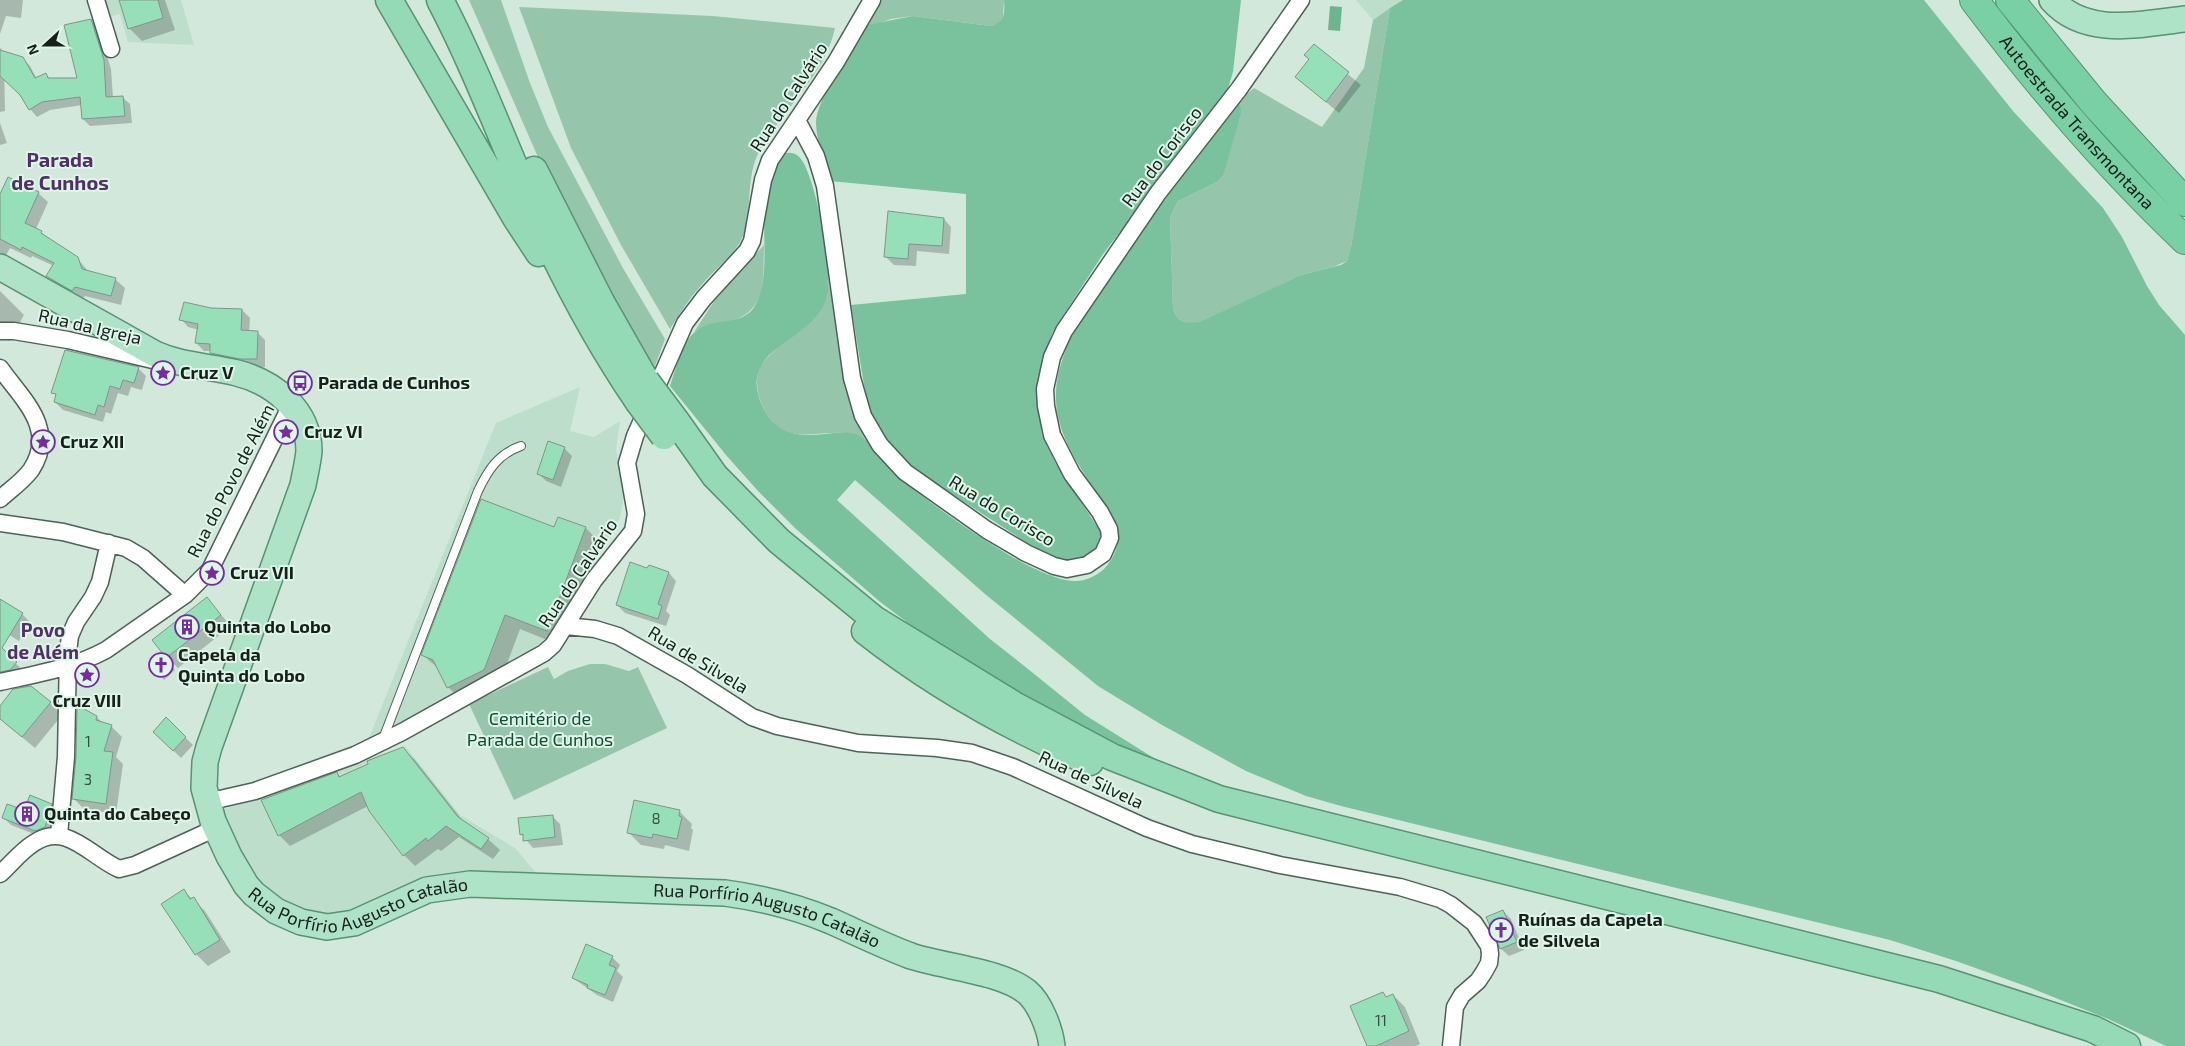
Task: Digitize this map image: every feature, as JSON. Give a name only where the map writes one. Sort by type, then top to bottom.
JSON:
[{"type":"highway","points":[[389,0],[516,218],[588,321],[670,428],[705,485],[770,551],[843,614],[877,641],[942,684],[1040,741],[1215,812],[1935,992],[2097,1046]]},
{"type":"highway","points":[[440,0],[459,36],[536,217],[588,321]]},
{"type":"highway","points":[[451,0],[536,176],[601,302],[642,391]]},
{"type":"highway","name":"Autoestrada Transmontana","points":[[1974,0],[2073,123],[2177,232]]},
{"type":"highway","name":"Autoestrada Transmontana","points":[[2010,0],[2100,110],[2185,202]]},
{"type":"highway","points":[[670,428],[779,541],[874,619],[1016,706],[1112,757],[1219,799],[1939,979],[2093,1029],[2128,1046]]},
{"type":"main road","points":[[2052,0],[2068,13],[2099,25],[2137,25],[2185,19]]},
{"type":"main road","name":"Rua Porfírio Augusto Catalão","points":[[0,267],[142,347],[171,361],[250,377],[273,388],[291,405],[303,424],[309,451],[295,510],[205,762],[204,788],[216,828],[238,872],[254,894],[276,911],[314,925],[327,927],[354,923],[426,890],[470,884],[725,893],[757,898],[806,912],[910,955],[1018,986],[1028,993],[1040,1012],[1051,1038],[1052,1046]]},
{"type":"street","points":[[96,0],[111,49]]},
{"type":"street","name":"Rua do Calvário","points":[[207,802],[260,790],[355,755],[382,742],[544,652],[553,645],[594,580],[633,531],[636,514],[627,463],[635,436],[685,323],[704,298],[747,251],[752,241],[766,170],[836,62],[872,0]]},
{"type":"street","name":"Rua do Corisco","points":[[797,120],[816,156],[825,186],[852,378],[863,416],[870,431],[880,446],[905,472],[987,530],[1041,561],[1067,569],[1078,568],[1087,565],[1103,554],[1110,538],[1105,521],[1072,474],[1052,435],[1048,421],[1047,373],[1058,342],[1158,193],[1239,89],[1301,0]]},
{"type":"street","name":"Rua da Igreja","points":[[0,331],[56,337],[141,359],[171,361]]},
{"type":"street","points":[[0,368],[32,410],[40,435],[39,451],[31,470],[0,499]]},
{"type":"street","name":"Rua do Povo de Além","points":[[0,682],[68,666],[106,650],[185,596],[203,579],[216,561],[291,405]]},
{"type":"street","points":[[0,523],[63,532],[109,543],[134,552],[185,596]]},
{"type":"street","points":[[59,834],[66,757],[70,636],[76,622],[93,597],[100,582],[109,543]]},
{"type":"street","name":"Rua de Silvela","points":[[566,626],[594,629],[618,636],[687,675],[752,717],[776,726],[858,743],[923,747],[972,753],[1013,766],[1178,840],[1280,865],[1400,887],[1440,899],[1451,905],[1474,924],[1489,946],[1490,954],[1489,963],[1484,972],[1478,981],[1462,995],[1455,1007],[1451,1046]]},
{"type":"street","points":[[0,874],[33,843],[43,837],[59,834],[119,869],[135,866],[216,828]]},
{"type":"lane","points":[[382,742],[478,491],[485,477],[501,455],[521,446]]},
{"type":"shaded area","points":[[100,0],[181,0],[194,45],[128,42],[120,14],[109,17]]},
{"type":"shaded area","points":[[1004,0],[1241,0],[1233,72],[1227,92],[1103,254],[1053,331],[1042,359],[1038,404],[1042,435],[1055,462],[1100,531],[1098,545],[1094,550],[1082,558],[1068,561],[1046,555],[924,476],[893,452],[872,416],[867,403],[851,305],[966,294],[966,194],[830,181],[816,124],[821,102],[828,88],[844,59],[867,25],[913,16],[991,26],[1002,19]]},
{"type":"shaded area","points":[[1356,0],[1403,0],[1373,20]]},
{"type":"shaded area","points":[[1403,0],[1924,0],[2013,111],[2103,208],[2122,237],[2159,305],[2185,335],[2185,1046],[2166,1046],[2108,1019],[2031,988],[1890,940],[1341,806],[1306,796],[1246,771],[1162,725],[1098,686],[985,594],[855,480],[837,500],[990,639],[1085,715],[1157,760],[1079,728],[933,642],[879,601],[796,529],[758,491],[670,386],[686,342],[696,331],[711,324],[744,316],[756,304],[763,278],[764,218],[768,186],[781,155],[786,153],[795,154],[801,159],[806,168],[816,199],[827,254],[829,286],[827,297],[819,313],[807,326],[768,357],[759,369],[757,384],[761,403],[766,413],[779,427],[795,434],[846,433],[863,437],[897,475],[965,527],[1012,557],[1035,569],[1073,581],[1094,576],[1104,569],[1113,556],[1117,546],[1117,530],[1111,513],[1070,449],[1062,431],[1058,414],[1056,396],[1058,377],[1063,356],[1073,334],[1157,206],[1237,103],[1241,107],[1241,113],[1223,176],[1217,182],[1178,201],[1170,217],[1173,309],[1177,317],[1183,322],[1200,322],[1301,275],[1341,265],[1347,261],[1351,247],[1390,8]]},
{"type":"shaded area","points":[[1330,6],[1342,7],[1340,31],[1328,30]]},
{"type":"shaded area","points":[[580,387],[570,431],[594,437],[620,421],[616,449],[624,495],[620,518],[553,630],[539,645],[367,743],[496,423]]},
{"type":"shaded area","points":[[405,746],[460,815],[515,848],[542,880],[327,920],[261,895],[213,813]]},
{"type":"green space","points":[[469,0],[501,0],[530,83],[548,127],[624,270],[665,339],[653,371],[570,230]]},
{"type":"green space","points":[[879,0],[1004,0],[1003,17],[1000,23],[991,26],[913,16],[891,19],[865,28]]},
{"type":"green space","points":[[519,7],[713,16],[835,28],[830,45],[813,76],[769,135],[755,160],[752,171],[748,215],[740,243],[695,293],[670,329],[621,245],[571,148]]},
{"type":"green space","points":[[1390,8],[1351,247],[1347,261],[1333,267],[1301,275],[1200,323],[1183,322],[1177,317],[1173,309],[1170,217],[1178,201],[1217,182],[1223,176],[1237,103],[1254,88],[1322,127],[1364,68],[1373,20]]},
{"type":"green space","points":[[764,245],[763,282],[756,303],[750,311],[740,318],[706,326],[694,332],[715,300]]},
{"type":"green space","points":[[829,282],[846,385],[866,439],[853,434],[799,434],[787,431],[775,424],[765,411],[760,400],[757,384],[759,366],[827,297]]},
{"type":"green space","name":"Cemitério de Parada de Cunhos","points":[[590,664],[605,664],[629,671],[638,667],[667,728],[514,800],[469,704],[548,667],[554,679],[568,671]]},
{"type":"building","points":[[119,0],[158,0],[163,18],[128,29]]},
{"type":"building","points":[[91,19],[104,60],[106,97],[123,96],[125,116],[82,119],[80,97],[42,102],[29,110],[20,95],[0,76],[0,50],[23,57],[35,78],[46,73],[48,78],[77,78],[64,25]]},
{"type":"building","points":[[1314,44],[1349,72],[1326,102],[1295,77],[1309,59],[1304,55]]},
{"type":"building","points":[[8,177],[39,192],[25,223],[42,231],[41,233],[78,257],[82,269],[116,278],[111,296],[75,287],[72,291],[46,276],[54,263],[22,247],[21,250],[0,239],[0,194]]},
{"type":"building","points":[[888,211],[944,218],[942,246],[909,244],[908,259],[884,257]]},
{"type":"building","points":[[184,302],[211,308],[242,309],[241,330],[258,331],[257,359],[240,359],[210,353],[210,344],[195,343],[198,324],[179,320]]},
{"type":"building","points":[[65,350],[139,367],[134,383],[123,380],[120,389],[110,386],[104,407],[98,405],[95,415],[54,402],[56,394],[51,393]]},
{"type":"building","points":[[548,441],[565,447],[553,480],[537,474]]},
{"type":"building","points":[[481,499],[554,527],[558,517],[586,527],[547,631],[505,615],[484,670],[447,688],[433,660],[421,655]]},
{"type":"building","points":[[630,562],[647,568],[649,565],[669,572],[658,604],[662,606],[658,619],[616,605]]},
{"type":"building","name":"Quinta do Lobo","points":[[207,597],[221,615],[166,658],[152,640]]},
{"type":"building","points":[[0,599],[23,613],[2,648],[17,662],[10,670],[0,672]]},
{"type":"building","name":"Capela da Quinta do Lobo","points":[[163,654],[173,666],[160,677],[150,664]]},
{"type":"building","points":[[31,686],[51,702],[22,737],[0,719],[0,706],[13,689]]},
{"type":"building","points":[[77,705],[97,716],[96,720],[112,725],[104,751],[113,752],[106,804],[72,799],[76,757]]},
{"type":"building","points":[[166,717],[186,737],[173,751],[153,732]]},
{"type":"building","points":[[403,747],[458,817],[489,838],[481,849],[446,826],[428,841],[426,838],[403,856],[369,811],[361,792],[278,836],[261,800],[337,772],[339,777],[368,764],[367,761]]},
{"type":"building","name":"Quinta do Cabeço","points":[[30,795],[52,804],[45,827],[35,831],[2,818],[7,804],[24,810]]},
{"type":"building","points":[[634,800],[680,810],[679,816],[682,817],[677,839],[653,834],[652,838],[627,833]]},
{"type":"building","points":[[553,815],[555,837],[523,841],[523,834],[520,835],[518,818]]},
{"type":"building","points":[[184,889],[190,899],[194,897],[220,940],[195,955],[161,904]]},
{"type":"building","name":"Ruínas da Capela de Silvela","points":[[1503,910],[1517,942],[1500,949],[1486,917]]},
{"type":"building","points":[[586,944],[613,956],[609,965],[616,968],[605,995],[587,988],[588,985],[572,978]]},
{"type":"building","points":[[1383,992],[1386,997],[1393,994],[1409,1031],[1376,1046],[1367,1046],[1350,1006]]},
{"type":"place","name":"Cruz V","points":[[163,373]]},
{"type":"place","name":"Parada de Cunhos","points":[[300,383]]},
{"type":"place","name":"Cruz VI","points":[[286,432]]},
{"type":"place","name":"Cruz XII","points":[[43,442]]},
{"type":"place","name":"Cruz VII","points":[[212,573]]},
{"type":"place","name":"Quinta do Lobo","points":[[187,627]]},
{"type":"place","name":"Capela da Quinta do Lobo","points":[[161,665]]},
{"type":"place","name":"Cruz VIII","points":[[87,675]]},
{"type":"place","name":"Quinta do Cabeço","points":[[27,814]]},
{"type":"place","name":"Ruínas da Capela de Silvela","points":[[1501,930]]},
{"type":"district","name":"Parada de Cunhos","points":[[60,172]]},
{"type":"district","name":"Povo de Além","points":[[43,641]]}]
